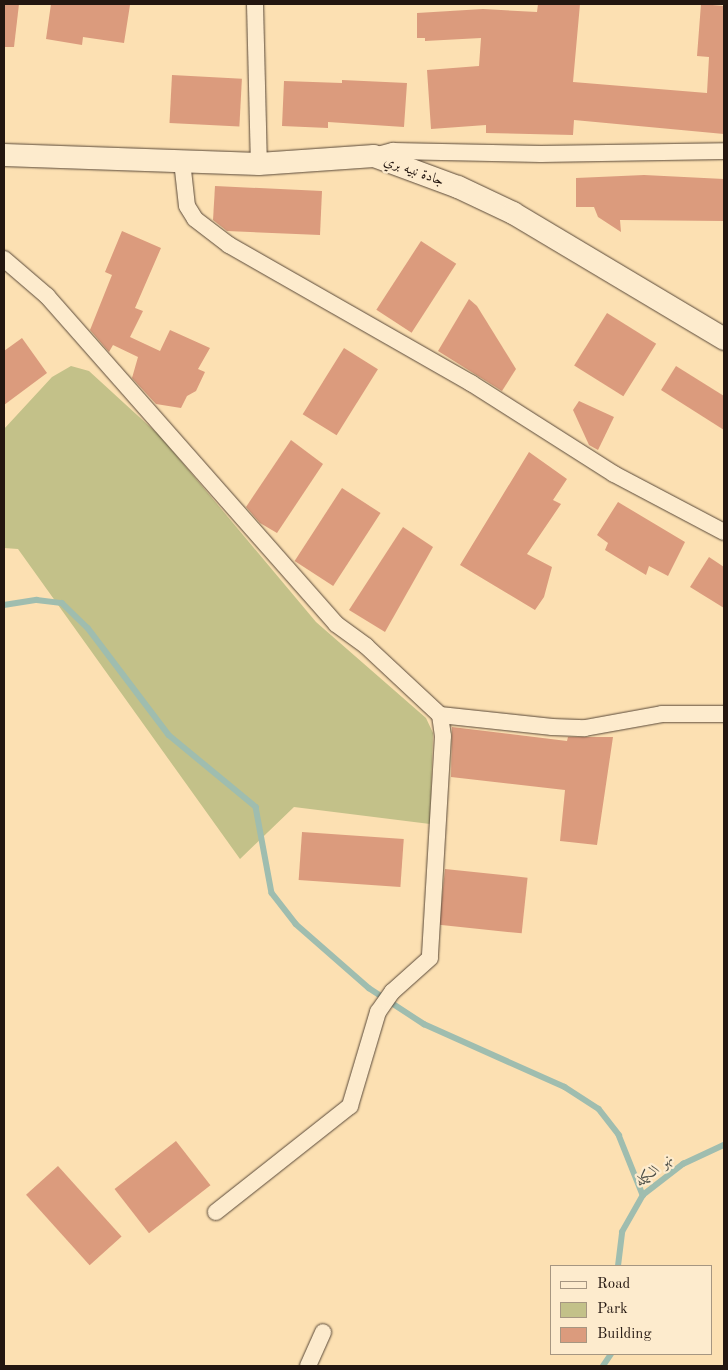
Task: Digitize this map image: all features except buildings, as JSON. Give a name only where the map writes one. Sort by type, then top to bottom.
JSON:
[{"type":"street","points":[[255,4],[259,164]]},
{"type":"street","points":[[374,156],[393,151],[541,154],[724,151]]},
{"type":"street","name":"جادة نبيه بري","points":[[4,155],[259,164],[374,156],[458,187],[513,213],[724,339]]},
{"type":"street","points":[[182,161],[187,206],[195,219],[229,245],[471,383],[614,474],[724,532]]},
{"type":"street","points":[[4,259],[52,302],[336,624],[366,646],[440,715],[552,727],[585,728],[662,714],[724,714]]},
{"type":"street","points":[[216,1212],[350,1106],[378,1012],[392,992],[425,966],[432,948],[442,736],[440,715]]},
{"type":"street","points":[[308,1366],[323,1332]]},
{"type":"green space","points":[[71,366],[89,371],[160,436],[316,622],[426,718],[433,733],[430,824],[294,807],[240,859],[18,549],[4,548],[4,429],[52,377]]},
{"type":"waterway","points":[[4,605],[37,600],[62,603],[88,628],[169,735],[256,807],[272,893],[296,924],[369,988],[424,1024],[565,1087],[599,1109],[619,1135],[643,1195]]},
{"type":"waterway","name":"نهر الكمله","points":[[618,1265],[622,1232],[643,1195],[683,1164],[724,1145]]},
{"type":"waterway","name":"نهر الكمله","points":[[603,1366],[610,1355]]}]
